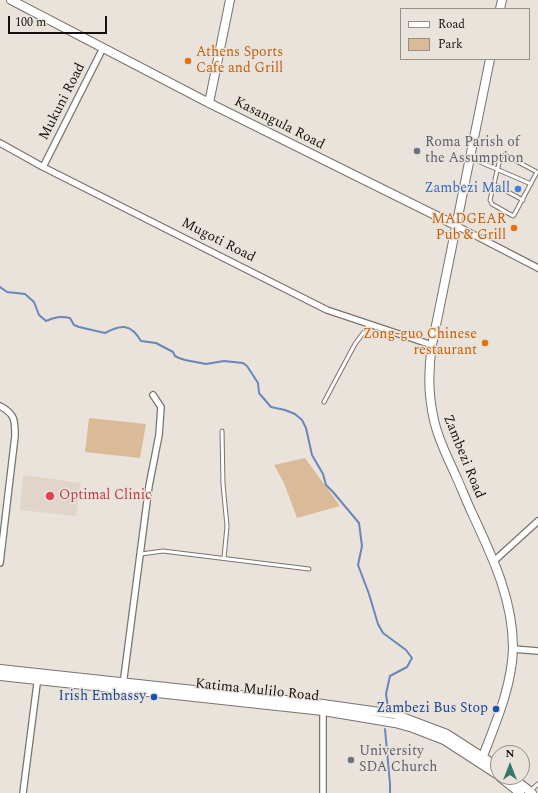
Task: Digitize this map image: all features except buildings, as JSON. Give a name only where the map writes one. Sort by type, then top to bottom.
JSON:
[{"type":"main road","name":"Kasangula Road","points":[[10,0],[209,103],[456,226]]},
{"type":"main road","points":[[209,103],[230,0]]},
{"type":"main road","name":"Zambezi Road","points":[[481,759],[501,710],[511,670],[513,649],[511,626],[503,584],[444,451],[434,422],[429,389],[429,363],[490,60]]},
{"type":"main road","name":"Katima Mulilo Road","points":[[0,669],[38,678]]},
{"type":"main road","name":"Katima Mulilo Road","points":[[0,676],[123,686],[323,708],[394,714],[447,734],[490,768]]},
{"type":"main road","name":"Katima Mulilo Road","points":[[481,759],[490,763]]},
{"type":"main road","name":"Katima Mulilo Road","points":[[510,785],[520,793]]},
{"type":"main road","points":[[522,785],[531,792]]},
{"type":"street","name":"Mukuni Road","points":[[44,167],[103,48]]},
{"type":"street","name":"Mugoti Road","points":[[0,143],[44,167],[327,310],[432,345]]},
{"type":"street","name":"Kasangula Road","points":[[456,226],[538,268]]},
{"type":"street","points":[[123,686],[149,486],[159,435],[161,407],[153,395]]},
{"type":"street","points":[[0,406],[12,414],[15,422],[15,436],[0,563]]},
{"type":"street","points":[[494,561],[538,521]]},
{"type":"street","points":[[513,649],[538,651]]},
{"type":"street","points":[[23,793],[38,678]]},
{"type":"street","points":[[322,793],[323,708]]},
{"type":"lane","points":[[505,155],[536,171],[537,174],[514,215],[511,216],[490,202],[490,195],[497,169],[500,159],[505,155]]},
{"type":"lane","points":[[471,158],[531,184]]},
{"type":"lane","points":[[493,184],[523,200]]},
{"type":"lane","points":[[324,402],[355,344],[370,324]]},
{"type":"lane","points":[[222,431],[223,484],[226,526],[224,558]]},
{"type":"lane","points":[[141,554],[163,551],[309,569]]},
{"type":"lane","points":[[531,792],[538,784]]},
{"type":"shaded area","name":"Optimal Clinic","points":[[23,475],[81,483],[76,516],[20,510]]},
{"type":"green space","points":[[89,418],[146,424],[140,458],[85,452]]},
{"type":"green space","points":[[305,458],[340,506],[297,518],[284,483],[274,465]]},
{"type":"waterway","points":[[0,287],[7,292],[25,294],[34,302],[39,315],[46,321],[58,317],[70,318],[74,325],[105,333],[116,328],[126,327],[134,331],[141,341],[156,343],[173,352],[175,356],[185,360],[206,364],[224,361],[243,363],[247,366],[258,383],[259,393],[271,407],[295,414],[302,420],[306,428],[312,455],[323,474],[326,485],[359,523],[362,546],[358,565],[378,624],[383,633],[406,650],[412,658],[407,667],[390,676],[386,694],[388,707]]},
{"type":"waterway","points":[[385,729],[390,793]]},
{"type":"place","name":"Athens Sports Cafe and Grill","points":[[188,61]]},
{"type":"place","name":"Roma Parish of the Assumption","points":[[417,151]]},
{"type":"place","name":"Zambezi Mall","points":[[518,189]]},
{"type":"place","name":"MADGEAR Pub & Grill","points":[[514,228]]},
{"type":"place","name":"Zong-guo Chinese restaurant","points":[[485,343]]},
{"type":"place","name":"Optimal Clinic","points":[[50,496]]},
{"type":"place","name":"Irish Embassy","points":[[154,697]]},
{"type":"place","name":"Zambezi Bus Stop","points":[[496,709]]},
{"type":"place","name":"University SDA Church","points":[[351,760]]}]
